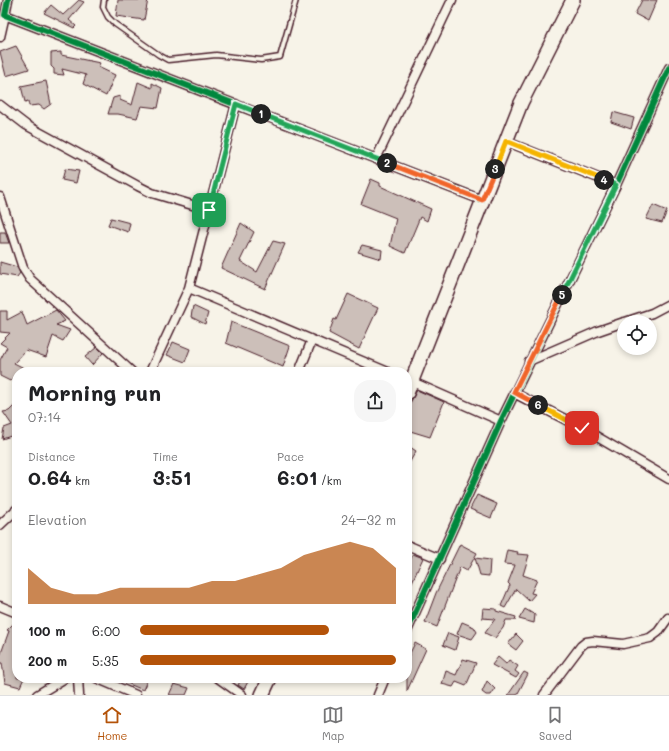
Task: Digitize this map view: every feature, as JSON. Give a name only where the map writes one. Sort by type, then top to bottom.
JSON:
[{"type":"main road","points":[[412,377],[521,103],[573,0]]},
{"type":"main road","points":[[262,695],[268,683]]},
{"type":"street","points":[[0,37],[8,0]]},
{"type":"street","points":[[376,159],[452,0]]},
{"type":"street","points":[[5,15],[482,200]]},
{"type":"street","points":[[412,620],[514,392],[616,185],[669,68]]},
{"type":"street","points":[[152,367],[189,288],[236,104]]},
{"type":"street","points":[[0,105],[26,125],[138,186],[152,192],[209,210]]},
{"type":"street","points":[[506,141],[616,185]]},
{"type":"street","points":[[0,197],[23,268],[30,279],[127,367]]},
{"type":"street","points":[[189,288],[376,367]]},
{"type":"street","points":[[646,315],[669,304]]},
{"type":"street","points":[[529,361],[617,325]]},
{"type":"street","points":[[301,367],[312,340]]},
{"type":"street","points":[[412,386],[501,421]]},
{"type":"street","points":[[514,392],[582,428],[669,479]]},
{"type":"street","points":[[0,525],[12,514]]},
{"type":"street","points":[[412,546],[440,559]]},
{"type":"street","points":[[0,606],[12,611]]},
{"type":"street","points":[[544,695],[581,646],[586,642],[623,644],[637,642],[650,638],[658,632],[668,618]]},
{"type":"street","points":[[37,695],[57,683]]},
{"type":"street","points":[[78,683],[78,695]]},
{"type":"street","points":[[108,683],[136,695]]},
{"type":"street","points":[[225,683],[242,695]]},
{"type":"street","points":[[378,695],[383,683]]},
{"type":"lane","points":[[104,0],[104,7],[108,17],[114,24],[168,60],[216,55],[261,60],[280,57],[296,0]]},
{"type":"building","points":[[79,0],[84,2],[69,20],[76,26],[74,28],[44,13],[51,5],[63,15]]},
{"type":"building","points":[[118,0],[148,0],[144,20],[116,16]]},
{"type":"building","points":[[642,0],[657,0],[648,21],[635,14]]},
{"type":"building","points":[[16,46],[29,69],[6,76],[0,52]]},
{"type":"building","points":[[61,52],[61,55],[100,63],[98,67],[115,75],[106,96],[83,84],[86,75],[62,69],[64,75],[54,74],[54,69],[51,66],[51,53]]},
{"type":"building","points":[[46,81],[51,104],[44,109],[39,105],[29,106],[28,101],[25,102],[21,86]]},
{"type":"building","points":[[138,82],[152,88],[152,83],[162,88],[158,108],[141,106],[137,118],[118,114],[108,114],[113,98],[120,96],[120,100],[132,105]]},
{"type":"building","points":[[613,112],[634,118],[631,129],[611,122]]},
{"type":"building","points":[[65,169],[79,171],[76,183],[62,180]]},
{"type":"building","points":[[371,179],[380,183],[380,186],[431,209],[427,221],[420,217],[405,253],[390,246],[396,218],[361,204]]},
{"type":"building","points":[[653,205],[667,211],[662,223],[646,219]]},
{"type":"building","points":[[111,218],[130,223],[128,232],[108,225]]},
{"type":"building","points":[[241,223],[254,232],[240,261],[257,272],[273,241],[285,244],[265,289],[221,268]]},
{"type":"building","points":[[0,232],[5,232],[9,243],[0,243]]},
{"type":"building","points":[[362,245],[382,250],[381,259],[358,252]]},
{"type":"building","points":[[0,262],[17,267],[20,273],[17,277],[0,274]]},
{"type":"building","points":[[348,294],[378,308],[359,349],[329,333],[334,319],[336,320]]},
{"type":"building","points":[[193,306],[208,313],[205,324],[191,317]]},
{"type":"building","points":[[56,310],[65,321],[56,325],[70,330],[63,341],[53,336],[46,357],[26,350],[14,363],[22,367],[12,367],[12,379],[10,381],[0,376],[0,360],[7,347],[0,343],[10,333],[0,332],[0,311],[7,311],[7,320],[22,312],[27,325]]},
{"type":"building","points":[[231,322],[290,346],[283,367],[226,343]]},
{"type":"building","points":[[173,342],[190,349],[185,362],[167,355]]},
{"type":"building","points":[[97,347],[103,353],[92,365],[85,357]]},
{"type":"building","points":[[417,390],[444,402],[430,437],[412,432],[412,400]]},
{"type":"building","points":[[12,408],[12,425],[3,412],[9,411]]},
{"type":"building","points":[[12,425],[12,436],[2,439],[4,428]]},
{"type":"building","points":[[412,448],[416,451],[412,458]]},
{"type":"building","points":[[477,495],[497,504],[491,518],[470,509]]},
{"type":"building","points":[[460,544],[477,553],[467,571],[460,567],[437,627],[425,622],[436,593]]},
{"type":"building","points":[[507,550],[518,552],[517,554],[529,555],[523,575],[537,580],[531,593],[535,594],[529,601],[516,589],[505,608],[501,606],[510,585],[508,583],[515,565],[504,564]]},
{"type":"building","points":[[413,554],[423,558],[412,582]]},
{"type":"building","points":[[475,558],[490,560],[489,576],[480,575]]},
{"type":"building","points":[[483,608],[496,609],[496,611],[516,617],[515,620],[506,620],[503,628],[495,638],[485,633],[495,619],[482,618]]},
{"type":"building","points":[[525,609],[535,615],[534,623],[519,619]]},
{"type":"building","points":[[462,622],[474,627],[477,632],[472,639],[457,634]]},
{"type":"building","points":[[12,625],[12,683],[22,683],[20,687],[5,683],[2,663],[0,663],[0,656],[9,631],[7,630]]},
{"type":"building","points":[[448,633],[459,637],[455,650],[443,645]]},
{"type":"building","points":[[516,634],[523,641],[516,650],[508,644]]},
{"type":"building","points":[[415,643],[426,649],[412,680],[412,649]]},
{"type":"building","points":[[498,657],[506,664],[509,660],[518,666],[515,671],[519,674],[516,678],[492,665]]},
{"type":"building","points":[[463,659],[476,663],[466,686],[456,682],[453,687],[442,684],[446,671],[456,675]]},
{"type":"building","points":[[524,672],[528,674],[517,695],[508,695]]},
{"type":"building","points":[[487,681],[495,689],[491,695],[486,695],[482,692]]},
{"type":"building","points":[[127,683],[146,683],[143,690]]},
{"type":"building","points":[[239,683],[247,683],[244,689],[238,685]]},
{"type":"building","points":[[407,683],[411,683],[407,691]]},
{"type":"building","points":[[174,684],[189,688],[186,695],[169,695]]},
{"type":"cycle path","points":[[8,0],[5,15],[482,200]]},
{"type":"cycle path","points":[[412,620],[501,421],[616,185],[669,68]]},
{"type":"route","points":[[209,210],[236,104],[482,200],[506,141],[616,185],[514,392],[582,428]]}]
